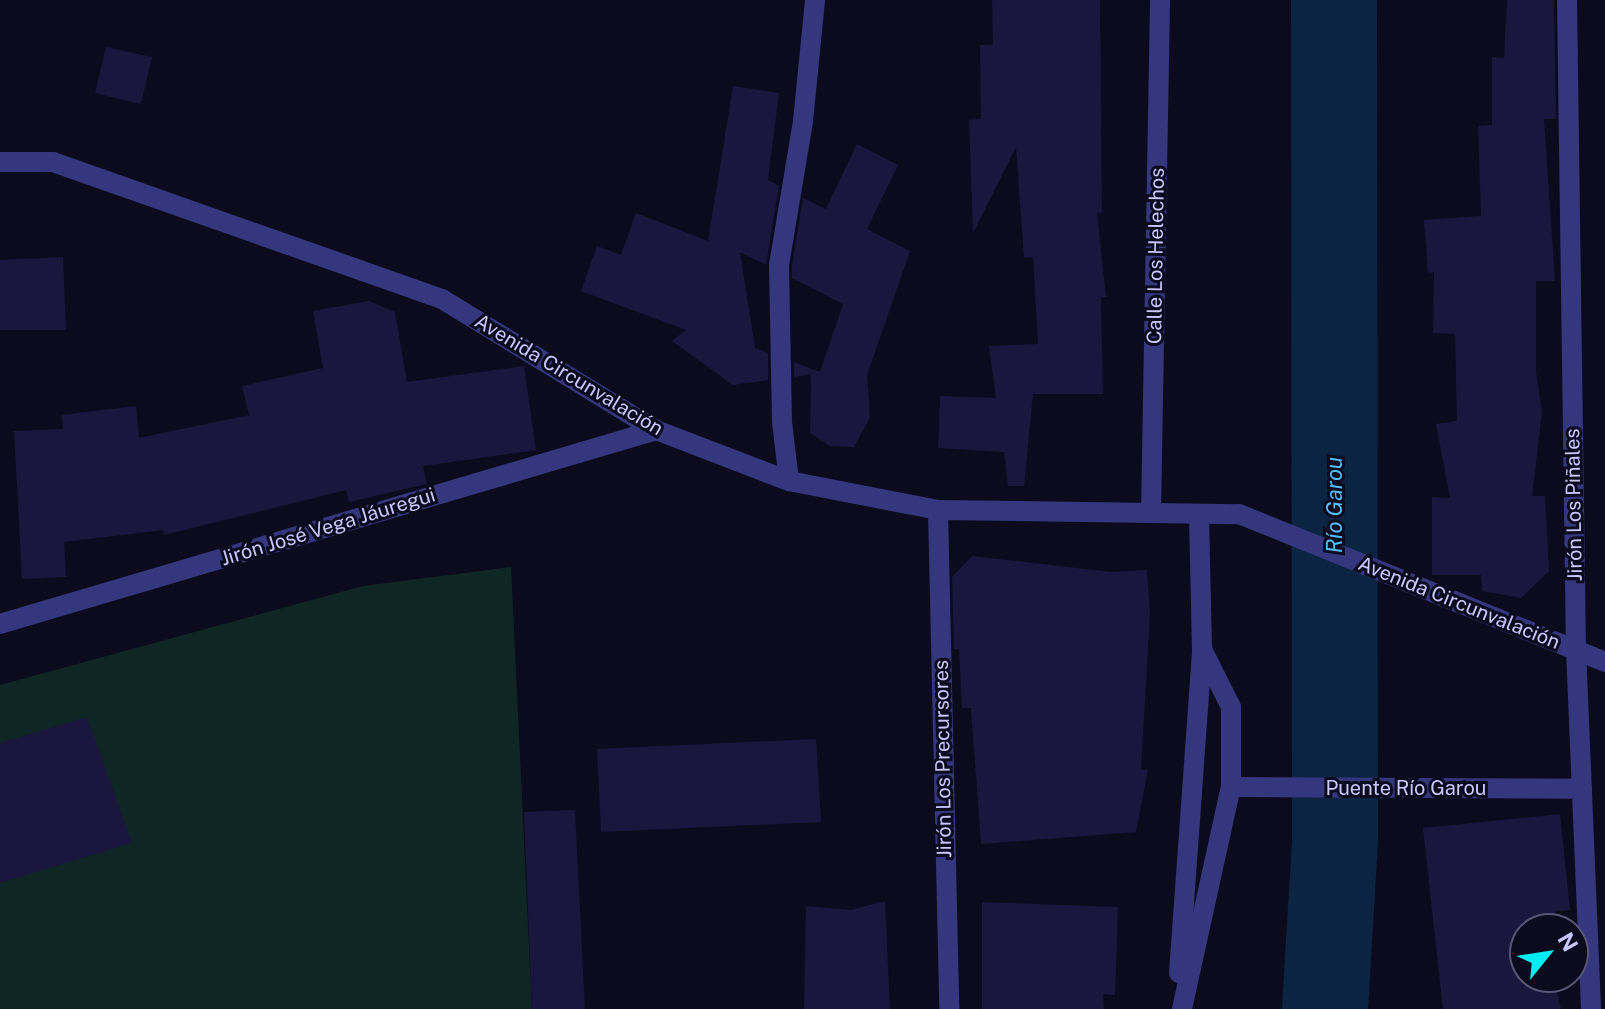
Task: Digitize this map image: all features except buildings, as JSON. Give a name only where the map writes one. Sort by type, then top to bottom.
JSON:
[{"type":"street","points":[[789,481],[782,422],[779,265],[803,121],[815,0]]},
{"type":"street","name":"Calle Los Helechos","points":[[1151,513],[1160,0]]},
{"type":"street","name":"Jirón Los Piñales","points":[[1567,0],[1576,650],[1591,1009]]},
{"type":"street","name":"Avenida Circunvalación","points":[[0,162],[53,162],[442,299],[656,430],[789,481],[938,510],[1239,514],[1605,662]]},
{"type":"street","name":"Jirón José Vega Jáuregui","points":[[0,624],[656,430]]},
{"type":"street","name":"Jirón Los Precursores","points":[[938,510],[949,1009]]},
{"type":"street","points":[[1179,1009],[1202,649],[1199,514]]},
{"type":"street","points":[[1179,1009],[1231,787],[1231,707],[1202,649]]},
{"type":"street","name":"Puente Río Garou","points":[[1231,787],[1582,789]]},
{"type":"green space","points":[[511,567],[532,1009],[0,1009],[0,685],[363,586]]},
{"type":"waterway","name":"Río Garou","points":[[1325,1009],[1335,839],[1334,0]]}]
